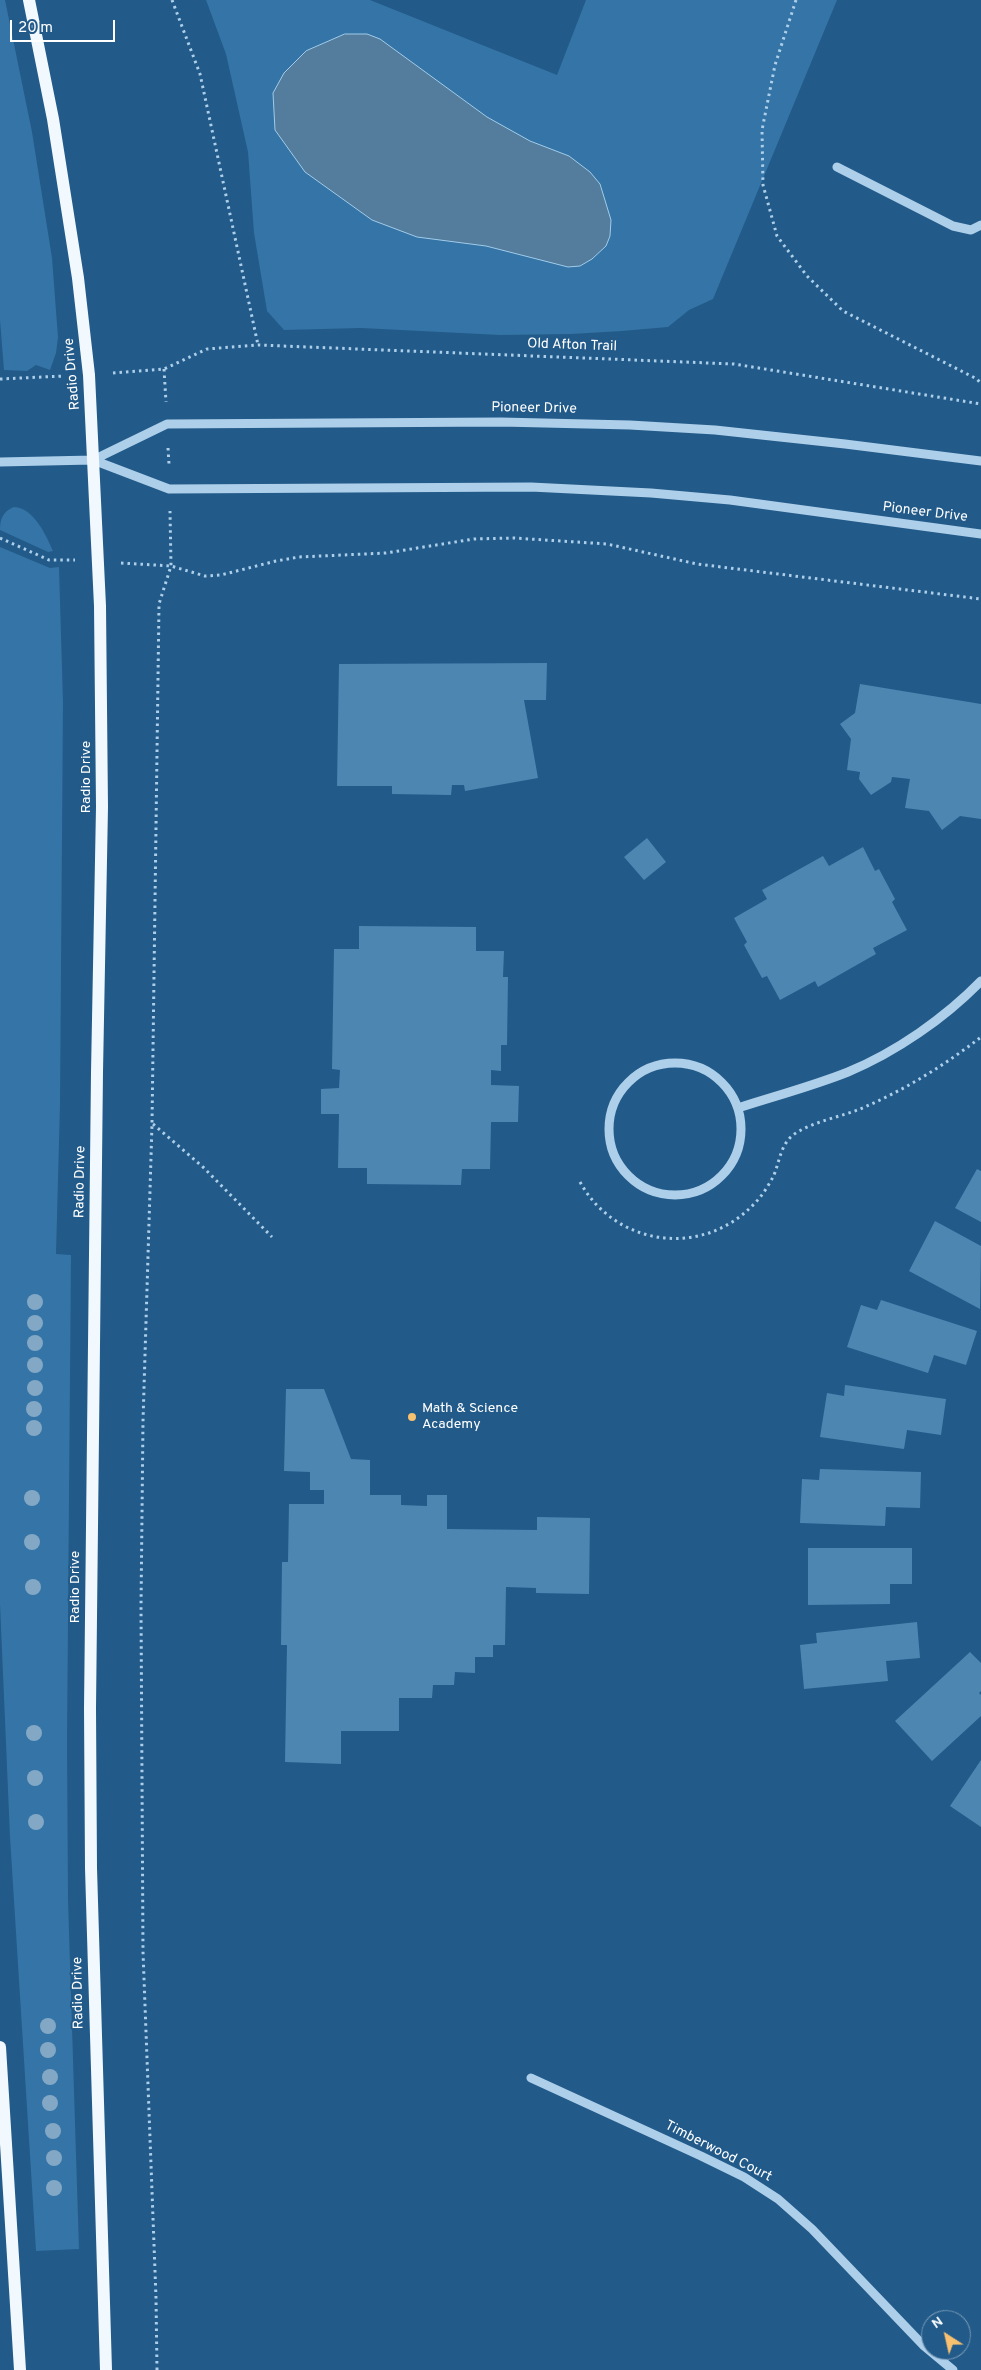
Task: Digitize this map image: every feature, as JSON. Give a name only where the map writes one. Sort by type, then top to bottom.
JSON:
[{"type":"main road","name":"Radio Drive","points":[[29,0],[53,119],[78,278],[89,375],[100,606],[102,741],[90,1728],[91,1868],[106,2370]]},
{"type":"main road","points":[[0,2047],[20,2370]]},
{"type":"street","points":[[837,167],[953,226],[971,230],[981,225]]},
{"type":"street","name":"Pioneer Drive","points":[[93,460],[167,424],[501,422],[630,425],[714,430],[846,444],[981,462]]},
{"type":"street","name":"Pioneer Drive","points":[[0,462],[93,460],[169,489],[470,487],[582,489],[730,500],[981,534]]},
{"type":"street","points":[[738,1108],[848,1072],[889,1052],[929,1025],[979,987]]},
{"type":"street","points":[[684,1064],[697,1066],[715,1076],[729,1090],[738,1108],[742,1130],[738,1153],[726,1172],[708,1187],[687,1194],[664,1195],[647,1189],[631,1179],[619,1165],[610,1144],[609,1121],[616,1099],[626,1084],[641,1072],[658,1065],[684,1064]]},
{"type":"street","name":"Timberwood Court","points":[[531,2078],[744,2177],[778,2199],[812,2229],[923,2345],[953,2370]]},
{"type":"path","points":[[172,0],[200,74],[258,345]]},
{"type":"path","points":[[796,0],[775,65],[762,130],[763,185],[776,236],[807,276],[843,311],[977,379],[981,384]]},
{"type":"path","name":"Old Afton Trail","points":[[164,369],[207,349],[258,345],[734,364],[981,404]]},
{"type":"path","points":[[157,2370],[143,1952],[141,1617],[143,1421],[152,1124],[159,604],[171,566],[205,576],[221,575],[299,557],[386,553],[474,539],[514,538],[607,544],[697,564],[981,599]]},
{"type":"path","points":[[580,1182],[601,1210],[614,1221],[632,1231],[659,1238],[703,1234],[732,1221],[755,1203],[773,1176],[786,1142],[796,1133],[862,1108],[893,1093],[952,1058],[981,1037]]},
{"type":"path","points":[[152,1124],[204,1168],[272,1236]]},
{"type":"shaded area","points":[[0,0],[5,0],[32,132],[52,258],[58,337],[56,353],[50,370],[36,365],[27,371],[4,370],[0,320]]},
{"type":"shaded area","points":[[206,0],[370,0],[557,75],[586,0],[837,0],[713,299],[689,310],[668,327],[571,334],[500,335],[361,328],[284,330],[267,311],[254,233],[248,152],[226,54]]},
{"type":"shaded area","points":[[345,34],[367,34],[380,39],[487,117],[530,141],[569,156],[590,172],[600,184],[611,220],[610,236],[606,246],[592,259],[580,266],[568,267],[486,246],[417,237],[372,220],[305,172],[275,130],[273,93],[284,73],[306,51]]},
{"type":"shaded area","points":[[14,507],[28,512],[33,517],[43,530],[53,551],[48,552],[0,530],[3,516]]},
{"type":"shaded area","points":[[0,547],[50,568],[59,567],[63,702],[60,1105],[56,1254],[71,1255],[67,1742],[68,1900],[79,2249],[36,2251],[10,1837],[0,1604]]},
{"type":"building","points":[[547,663],[546,700],[524,700],[538,778],[465,791],[464,785],[452,785],[451,795],[392,794],[392,786],[337,786],[339,664]]},
{"type":"building","points":[[860,684],[981,704],[981,819],[960,816],[942,830],[929,811],[905,808],[910,779],[892,777],[891,782],[871,795],[859,779],[860,772],[847,770],[851,739],[840,724],[855,713]]},
{"type":"building","points":[[647,838],[666,862],[644,880],[624,857]]},
{"type":"building","points":[[863,847],[875,871],[879,869],[895,899],[892,902],[907,930],[873,948],[876,954],[818,987],[815,981],[780,1000],[767,976],[762,978],[744,945],[747,942],[734,918],[767,899],[762,890],[823,856],[829,866]]},
{"type":"building","points":[[359,926],[476,927],[476,951],[504,951],[503,977],[508,977],[507,1045],[501,1045],[501,1071],[491,1070],[491,1085],[519,1086],[518,1122],[491,1122],[490,1169],[462,1169],[461,1185],[367,1184],[367,1168],[338,1168],[339,1114],[321,1114],[321,1089],[339,1088],[340,1070],[332,1069],[334,949],[359,949]]},
{"type":"building","points":[[977,1169],[981,1171],[981,1222],[955,1208]]},
{"type":"building","points":[[935,1221],[981,1246],[980,1309],[909,1271]]},
{"type":"building","points":[[881,1300],[977,1331],[966,1365],[934,1355],[928,1373],[847,1347],[861,1305],[877,1310]]},
{"type":"building","points":[[845,1385],[946,1399],[941,1435],[907,1430],[904,1449],[820,1437],[827,1393],[844,1396]]},
{"type":"building","points":[[286,1389],[324,1389],[351,1459],[370,1460],[370,1495],[401,1495],[401,1505],[427,1506],[427,1495],[447,1495],[447,1529],[537,1530],[537,1517],[590,1518],[589,1594],[536,1593],[536,1588],[506,1587],[505,1645],[493,1645],[493,1657],[475,1657],[475,1673],[455,1672],[454,1685],[433,1685],[432,1698],[399,1698],[399,1731],[341,1731],[341,1764],[285,1762],[287,1645],[281,1645],[282,1562],[288,1562],[289,1504],[324,1504],[324,1490],[310,1490],[310,1472],[284,1471]]},
{"type":"building","points":[[820,1469],[921,1472],[920,1508],[886,1507],[885,1526],[800,1523],[802,1479],[819,1480]]},
{"type":"building","points":[[808,1548],[912,1548],[912,1584],[890,1584],[890,1604],[808,1605]]},
{"type":"building","points":[[917,1622],[920,1658],[886,1661],[888,1681],[804,1689],[800,1645],[817,1643],[816,1633]]},
{"type":"building","points":[[970,1652],[981,1663],[981,1691],[979,1693],[981,1695],[981,1716],[932,1761],[895,1721]]},
{"type":"building","points":[[981,1760],[981,1827],[950,1806]]},
{"type":"place","name":"Math & Science Academy","points":[[412,1417]]}]
